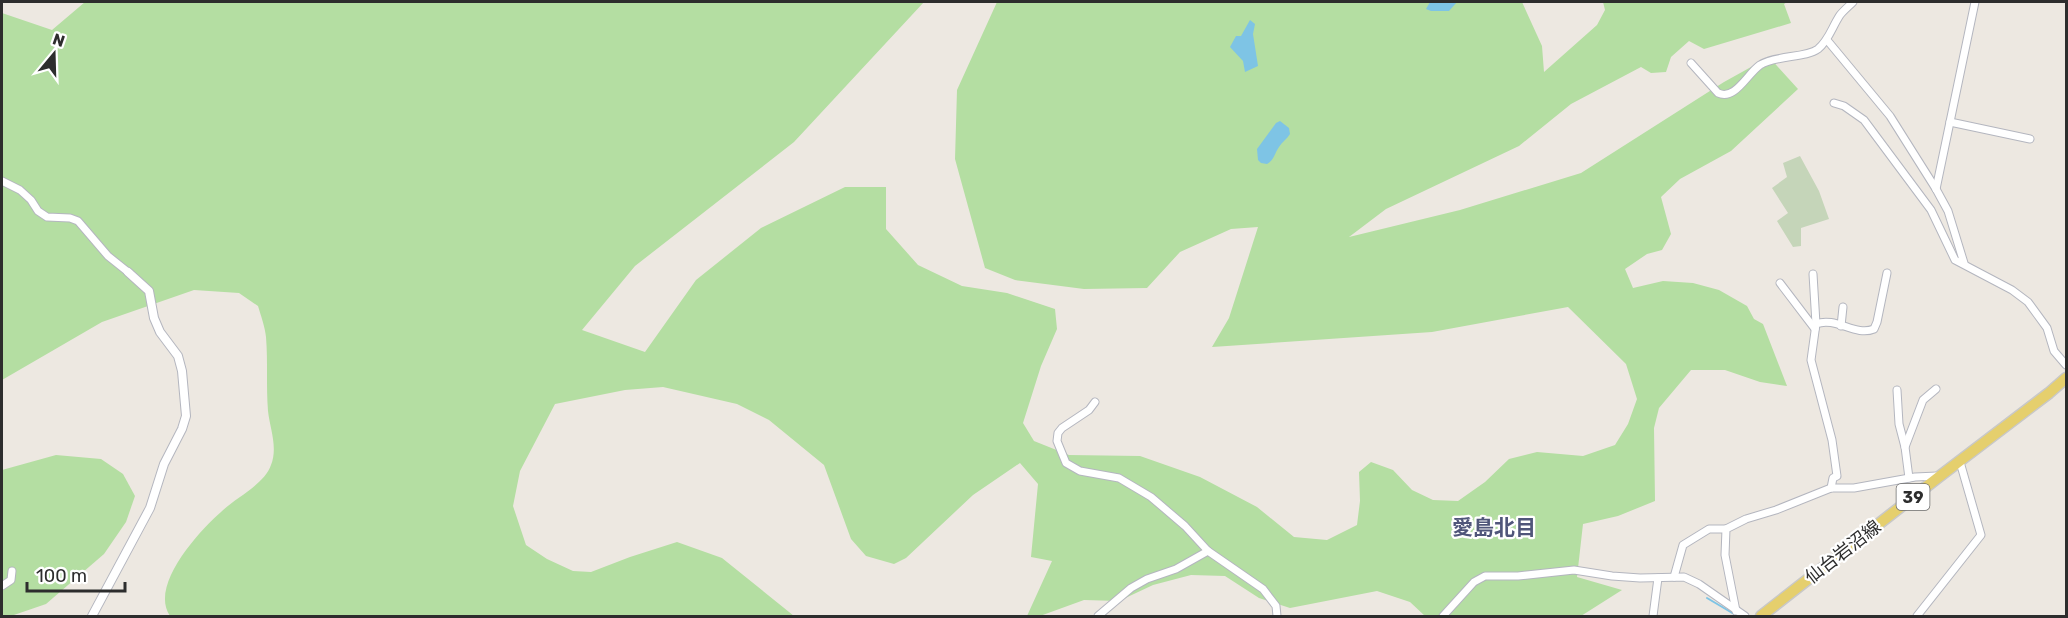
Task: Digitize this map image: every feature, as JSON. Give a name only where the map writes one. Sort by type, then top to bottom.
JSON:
[{"type":"main road","name":"仙台岩沼線","points":[[1761,616],[2067,378]]},
{"type":"street","points":[[1692,63],[1718,93],[1724,96],[1731,94],[1754,69],[1766,62],[1815,51],[1827,40],[1841,13],[1853,2]]},
{"type":"street","points":[[1936,189],[1976,2]]},
{"type":"street","points":[[1827,40],[1890,116],[1936,189],[1948,211],[1964,264]]},
{"type":"street","points":[[1834,103],[1844,106],[1864,120],[1931,210],[1955,260],[2012,290],[2028,302],[2047,328],[2054,351],[2067,365]]},
{"type":"street","points":[[1950,122],[2030,139]]},
{"type":"street","points":[[2,181],[20,190],[31,200],[38,211],[47,217],[70,218],[78,221],[108,256],[149,291],[157,325],[178,356],[182,370],[186,416],[183,429],[164,464],[150,508],[92,616]]},
{"type":"street","points":[[1816,327],[1821,322],[1864,332],[1874,329],[1887,273]]},
{"type":"street","points":[[1813,274],[1816,327],[1811,360],[1832,440],[1837,476],[1833,478],[1831,488]]},
{"type":"street","points":[[1780,283],[1816,327]]},
{"type":"street","points":[[1841,326],[1844,307]]},
{"type":"street","points":[[1905,447],[1923,400],[1936,389]]},
{"type":"street","points":[[1897,390],[1899,424],[1909,478]]},
{"type":"street","points":[[1095,402],[1089,410],[1058,433],[1057,441],[1066,463],[1080,471],[1119,478],[1151,497],[1208,550],[1263,589],[1276,606],[1277,616]]},
{"type":"street","points":[[1917,616],[1981,535],[1960,462]]},
{"type":"street","points":[[1674,577],[1682,547],[1686,542],[1709,529],[1726,529],[1746,519],[1776,510],[1831,488],[1854,488],[1909,478],[1940,476]]},
{"type":"street","points":[[1726,529],[1725,555],[1736,611]]},
{"type":"street","points":[[1098,616],[1131,588],[1147,579],[1176,569],[1208,550]]},
{"type":"street","points":[[1443,616],[1474,582],[1485,576],[1518,576],[1574,570],[1612,576],[1674,577],[1692,580],[1745,616]]},
{"type":"street","points":[[2,586],[11,580],[12,571]]},
{"type":"street","points":[[1653,616],[1658,578]]},
{"type":"green space","points":[[85,2],[924,2],[794,142],[635,266],[582,330],[645,352],[696,280],[761,228],[845,187],[886,187],[886,229],[918,265],[962,286],[1007,293],[1055,309],[1057,329],[1041,366],[1023,423],[1034,441],[1069,455],[1140,456],[1200,477],[1257,507],[1294,537],[1327,540],[1357,525],[1360,501],[1359,472],[1371,462],[1393,470],[1412,490],[1433,500],[1458,501],[1485,482],[1509,459],[1537,452],[1583,456],[1615,445],[1628,424],[1637,399],[1626,364],[1568,307],[1432,332],[1212,347],[1229,318],[1258,227],[1231,229],[1180,252],[1147,288],[1084,289],[1015,280],[985,268],[955,159],[957,90],[997,2],[1522,2],[1542,46],[1544,72],[1597,25],[1605,10],[1603,2],[1787,2],[1784,4],[1791,23],[1704,49],[1689,41],[1671,57],[1666,72],[1651,73],[1641,67],[1571,104],[1519,146],[1386,209],[1349,237],[1460,210],[1581,173],[1724,82],[1769,57],[1798,89],[1731,151],[1680,179],[1661,197],[1671,234],[1662,250],[1647,254],[1625,269],[1633,288],[1663,281],[1693,283],[1719,290],[1747,306],[1754,319],[1763,324],[1787,386],[1760,382],[1725,370],[1691,370],[1659,408],[1654,428],[1655,501],[1618,516],[1583,524],[1577,577],[1622,590],[1581,616],[1425,616],[1410,602],[1377,591],[1290,608],[1259,598],[1225,576],[1191,575],[1153,585],[1119,601],[1084,600],[1040,616],[1027,616],[1052,561],[1031,557],[1038,484],[1020,463],[973,495],[906,558],[894,564],[866,556],[851,539],[824,465],[769,420],[737,404],[663,387],[625,390],[555,404],[520,471],[513,506],[526,545],[547,559],[573,571],[591,572],[677,542],[722,558],[794,616],[170,616],[165,604],[166,590],[179,560],[212,521],[262,479],[273,458],[274,445],[267,402],[266,337],[258,306],[239,293],[194,290],[102,322],[2,380],[2,13],[52,30]]},
{"type":"green space","points":[[1800,156],[1819,191],[1829,219],[1801,228],[1801,246],[1793,247],[1777,221],[1788,213],[1772,188],[1787,177],[1783,163]]},
{"type":"green space","points":[[56,455],[101,459],[123,474],[135,496],[126,522],[104,554],[46,604],[11,616],[2,616],[2,470]]},
{"type":"water","points":[[1430,2],[1457,2],[1449,11],[1431,11],[1426,9]]},
{"type":"water","points":[[1250,20],[1255,24],[1253,34],[1258,66],[1245,72],[1243,61],[1230,47],[1236,36],[1241,36]]},
{"type":"water","points":[[1280,121],[1289,128],[1290,134],[1280,145],[1272,160],[1267,164],[1261,163],[1258,160],[1257,149],[1276,123]]},
{"type":"waterway","points":[[1707,598],[1734,614]]},
{"type":"district","name":"愛島北目","points":[[1494,528]]}]
